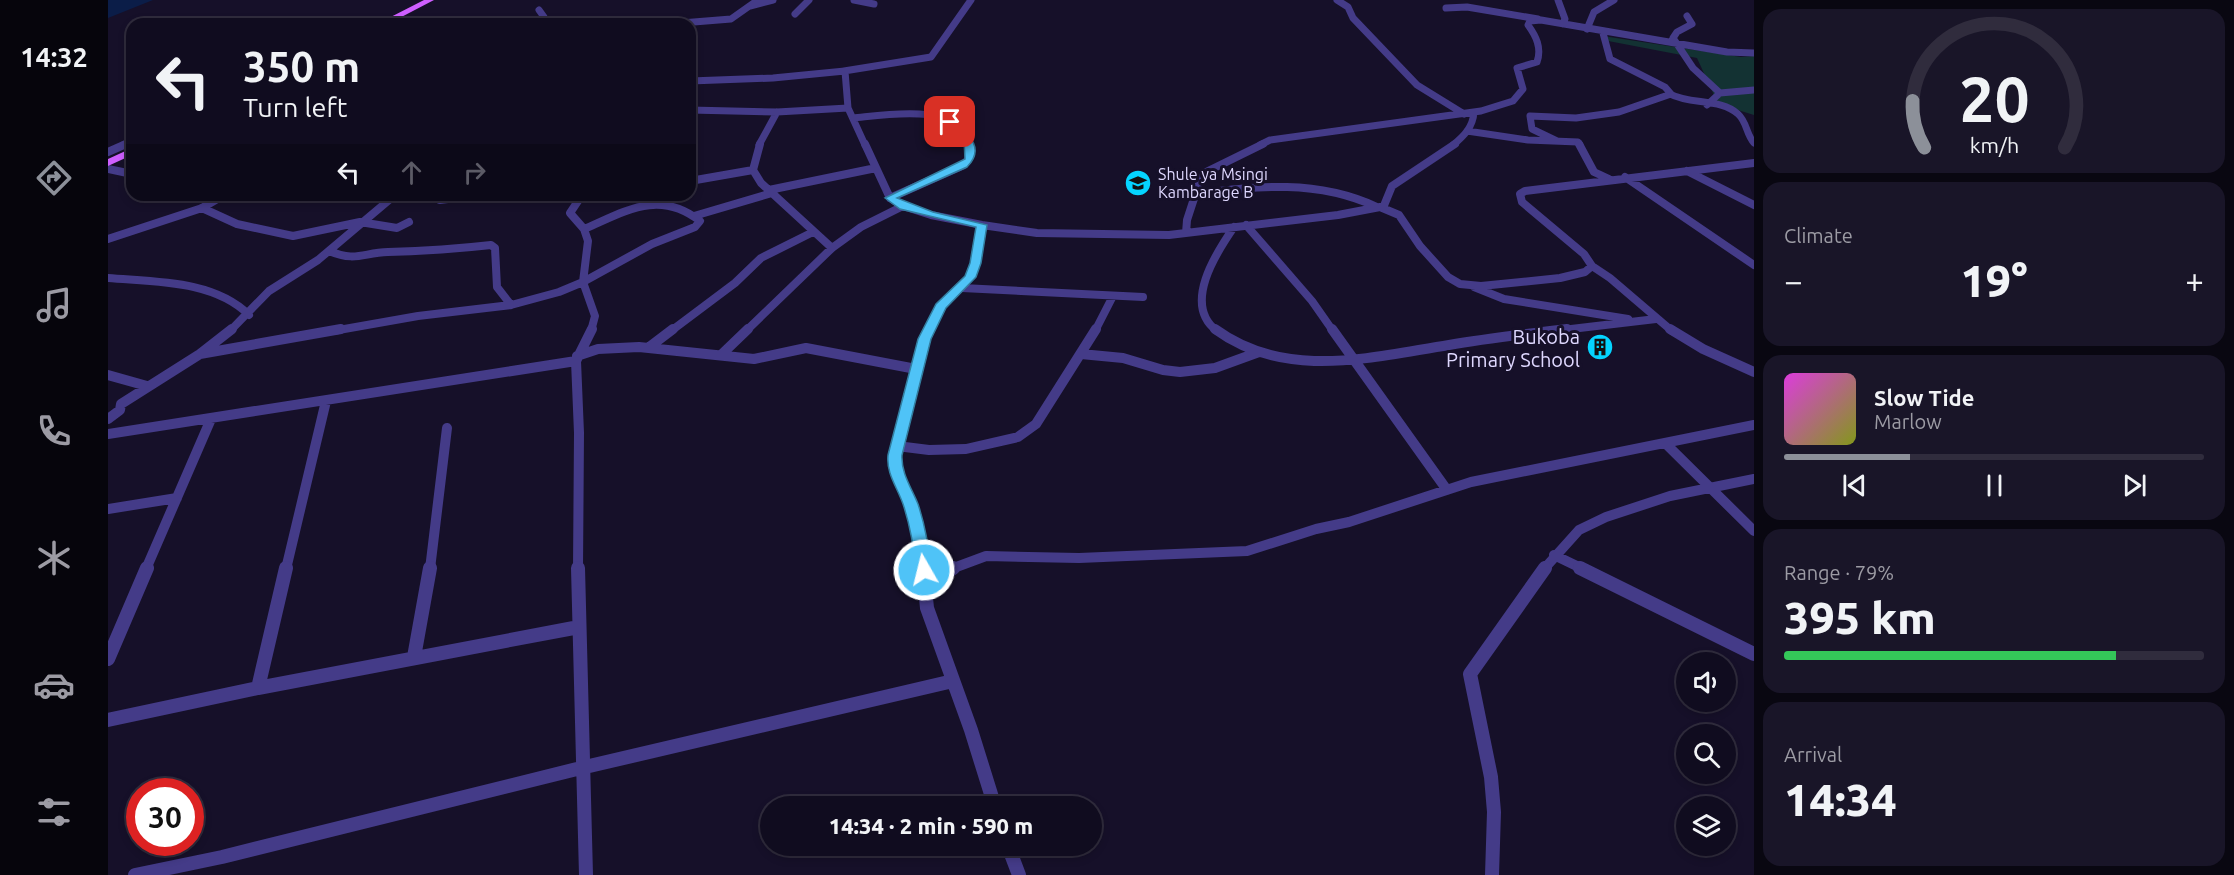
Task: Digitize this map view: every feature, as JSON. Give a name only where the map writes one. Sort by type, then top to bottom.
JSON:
[{"type":"main road","points":[[393,18],[430,0]]},
{"type":"main road","points":[[111,168],[126,156]]},
{"type":"street","points":[[696,22],[730,20],[758,0]]},
{"type":"street","points":[[750,6],[773,0]]},
{"type":"street","points":[[795,14],[809,0]]},
{"type":"street","points":[[854,0],[873,4]]},
{"type":"street","points":[[696,81],[773,78],[844,71],[931,57],[970,0]]},
{"type":"street","points":[[1337,0],[1348,7],[1353,18],[1417,85],[1464,114]]},
{"type":"street","points":[[1558,0],[1565,19],[1563,24]]},
{"type":"street","points":[[1587,29],[1594,12],[1614,0]]},
{"type":"street","points":[[1446,8],[1467,7],[1603,33],[1727,52],[1754,53]]},
{"type":"street","points":[[539,10],[544,18]]},
{"type":"street","points":[[1687,16],[1693,22],[1674,34],[1676,43],[1693,68],[1720,93]]},
{"type":"street","points":[[1186,233],[1194,194],[1202,174],[1211,167],[1270,140],[1464,114],[1496,108],[1519,97],[1523,89],[1517,68],[1537,62],[1540,58],[1537,41],[1528,23],[1541,20]]},
{"type":"street","points":[[1603,33],[1610,59],[1665,87],[1670,94],[1684,102],[1736,111],[1744,121],[1748,135],[1754,143]]},
{"type":"street","points":[[844,71],[848,80],[848,108],[890,198],[903,206],[982,225],[1069,235],[1147,236],[1186,233],[1338,215],[1380,207],[1394,184],[1430,162],[1467,131],[1475,118],[1474,112]]},
{"type":"street","points":[[1707,105],[1720,93],[1754,90]]},
{"type":"street","points":[[1557,141],[1532,129],[1530,116],[1565,118],[1619,112],[1670,94]]},
{"type":"street","points":[[696,110],[777,112],[848,108]]},
{"type":"street","points":[[753,170],[757,149],[777,112]]},
{"type":"street","points":[[853,117],[940,115],[960,129],[969,139],[971,155],[964,165],[890,198]]},
{"type":"street","points":[[1467,131],[1528,141],[1578,142],[1594,172],[1609,179]]},
{"type":"street","points":[[108,152],[126,144]]},
{"type":"street","points":[[1754,163],[1537,187],[1520,194],[1520,198],[1527,207],[1584,254],[1592,266],[1608,274],[1656,319],[1686,340],[1754,372]]},
{"type":"street","points":[[108,175],[111,168],[126,172]]},
{"type":"street","points":[[694,216],[771,192],[876,168]]},
{"type":"street","points":[[696,180],[753,170]]},
{"type":"street","points":[[753,170],[771,192],[832,248]]},
{"type":"street","points":[[1688,171],[1754,206]]},
{"type":"street","points":[[1625,177],[1754,265]]},
{"type":"street","points":[[1194,194],[1289,185],[1346,193],[1399,215],[1420,246],[1448,277],[1504,299],[1640,321]]},
{"type":"street","points":[[108,239],[202,208],[215,201]]},
{"type":"street","points":[[108,419],[120,410],[121,404],[200,354],[249,315],[269,291],[329,251],[360,222],[387,201]]},
{"type":"street","points":[[578,201],[570,213],[584,229],[588,250],[583,282],[595,311],[595,321],[577,358],[579,433],[577,541],[585,767],[586,875]]},
{"type":"street","points":[[200,354],[418,316],[511,305],[560,292],[652,244],[695,227],[700,221],[675,204],[662,202],[646,205],[584,229]]},
{"type":"street","points":[[722,354],[832,248],[861,227],[903,206]]},
{"type":"street","points":[[202,208],[237,224],[293,236],[360,222],[397,228],[409,222]]},
{"type":"street","points":[[982,225],[976,263],[962,288],[947,300],[934,317],[916,369],[894,467],[911,505],[922,551],[927,608],[991,796]]},
{"type":"street","points":[[1246,225],[1289,272],[1356,361],[1447,490]]},
{"type":"street","points":[[1234,227],[1201,296],[1204,318],[1219,332],[1259,352],[1312,364],[1356,361],[1485,339],[1656,319]]},
{"type":"street","points":[[648,348],[735,283],[761,258],[813,232]]},
{"type":"street","points":[[329,251],[346,258],[386,252],[423,253],[491,244],[495,248],[497,287],[511,305]]},
{"type":"street","points":[[1472,286],[1560,278],[1585,272],[1592,266]]},
{"type":"street","points":[[108,278],[152,282],[218,295],[236,302],[249,315]]},
{"type":"street","points":[[962,288],[1143,297]]},
{"type":"street","points":[[897,446],[920,451],[949,451],[995,443],[1034,428],[1057,396],[1113,296]]},
{"type":"street","points":[[108,434],[326,401],[577,358],[598,349],[648,348],[754,359],[806,348],[916,369]]},
{"type":"street","points":[[1081,354],[1123,358],[1163,370],[1180,372],[1215,368],[1259,352]]},
{"type":"street","points":[[108,375],[147,386]]},
{"type":"street","points":[[258,688],[326,401]]},
{"type":"street","points":[[108,660],[211,419]]},
{"type":"street","points":[[925,588],[953,568],[986,556],[1079,558],[1247,551],[1316,529],[1349,522],[1447,490],[1532,468],[1754,425]]},
{"type":"street","points":[[414,657],[434,547],[447,428]]},
{"type":"street","points":[[1665,443],[1754,531]]},
{"type":"street","points":[[1492,875],[1494,812],[1491,777],[1470,674],[1554,555],[1579,530],[1606,517],[1670,496],[1708,486],[1754,479]]},
{"type":"street","points":[[108,509],[177,498]]},
{"type":"street","points":[[1554,555],[1754,654]]},
{"type":"street","points":[[108,720],[414,657],[579,627]]},
{"type":"street","points":[[135,875],[278,844],[585,767],[953,681]]},
{"type":"street","points":[[1012,856],[1019,875]]},
{"type":"green space","points":[[1603,36],[1741,57],[1754,56],[1754,115],[1718,104],[1697,58],[1603,40]]},
{"type":"water","points":[[108,0],[153,0],[108,18]]},
{"type":"place","name":"Shule ya Msingi Kambarage B","points":[[1138,183]]},
{"type":"place","name":"Bukoba Primary School","points":[[1600,347]]},
{"type":"route","points":[[924,570],[911,505],[894,467],[895,455],[924,339],[940,307],[962,288],[970,277],[976,263],[982,225],[931,215],[903,206],[890,198],[964,165],[970,159],[969,139],[950,122]]}]
